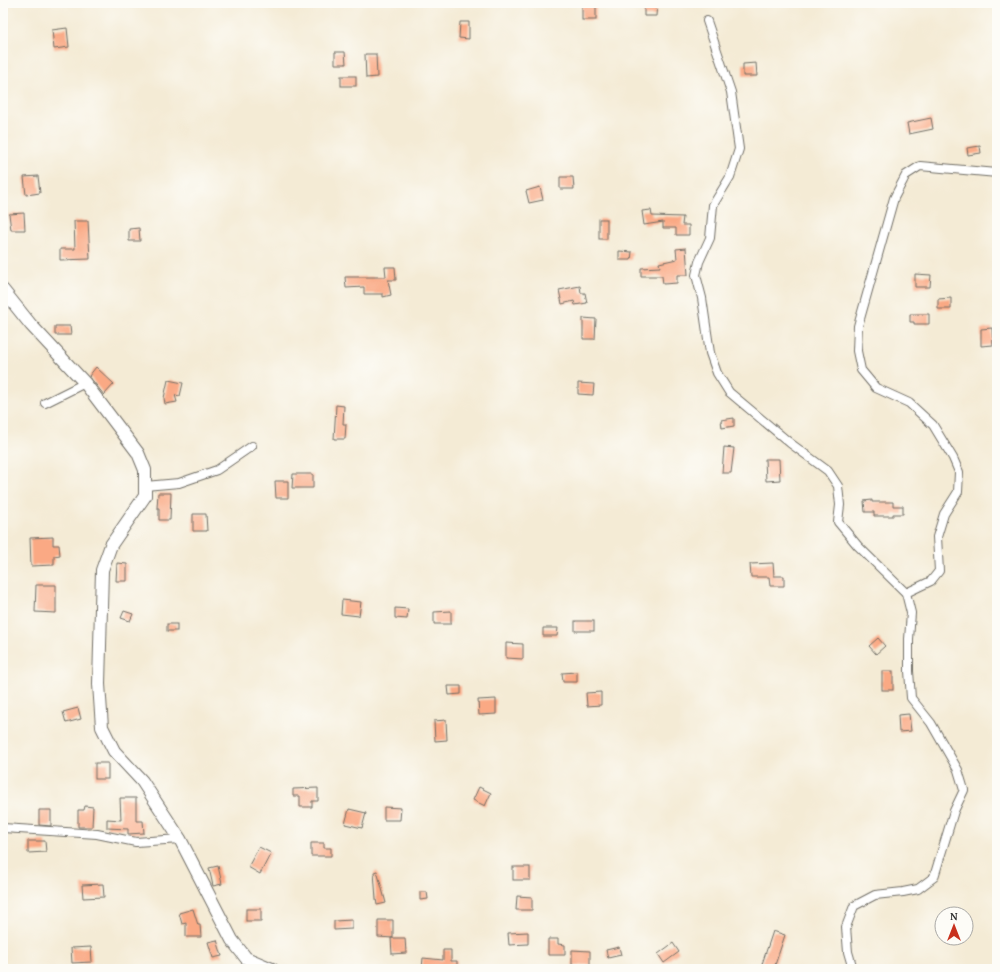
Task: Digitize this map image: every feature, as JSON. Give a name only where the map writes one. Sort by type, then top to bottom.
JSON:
[{"type":"street","points":[[707,21],[731,92],[739,149],[730,177],[713,205],[710,238],[699,262],[696,275],[702,298],[710,352],[717,373],[729,392],[790,443],[828,471],[838,486],[840,505],[838,522],[864,552],[906,593],[911,613],[911,698],[931,723],[958,770],[964,790],[954,811],[934,877],[918,890],[875,894],[854,906],[846,927],[848,952],[853,969]]},
{"type":"street","points":[[906,593],[931,581],[938,571],[937,537],[944,514],[958,492],[959,472],[953,458],[933,425],[909,403],[876,388],[861,370],[857,351],[858,326],[894,198],[906,175],[920,166],[997,173]]},
{"type":"street","points":[[3,290],[31,325],[85,383],[138,453],[145,470],[145,496],[111,545],[102,570],[99,684],[102,727],[114,751],[142,781],[180,839],[232,940],[246,958],[272,969]]},
{"type":"street","points":[[45,403],[85,383]]},
{"type":"street","points":[[145,486],[179,483],[217,470],[252,446]]},
{"type":"street","points":[[3,828],[108,835],[136,842],[180,839]]},
{"type":"building","points":[[644,3],[657,3],[656,16],[644,16]]},
{"type":"building","points":[[582,5],[596,5],[596,20],[582,20]]},
{"type":"building","points":[[460,22],[469,22],[469,39],[459,38]]},
{"type":"building","points":[[67,28],[69,47],[54,49],[52,30]]},
{"type":"building","points":[[335,52],[345,52],[346,64],[335,64]]},
{"type":"building","points":[[365,54],[376,54],[377,77],[366,78]]},
{"type":"building","points":[[756,63],[757,76],[743,76],[743,64]]},
{"type":"building","points":[[341,76],[356,76],[356,86],[341,86]]},
{"type":"building","points":[[931,118],[933,129],[909,134],[907,123]]},
{"type":"building","points":[[980,146],[981,153],[968,155],[967,148]]},
{"type":"building","points":[[38,176],[40,193],[26,195],[24,177]]},
{"type":"building","points":[[560,177],[573,177],[574,189],[560,189]]},
{"type":"building","points":[[540,187],[543,200],[529,203],[526,191]]},
{"type":"building","points":[[651,210],[652,216],[683,217],[682,225],[689,225],[689,235],[676,235],[676,228],[663,228],[663,222],[644,225],[642,211]]},
{"type":"building","points":[[24,213],[25,230],[11,230],[9,214]]},
{"type":"building","points":[[599,219],[607,219],[607,239],[599,239]]},
{"type":"building","points":[[74,221],[88,221],[90,259],[60,260],[60,249],[75,249]]},
{"type":"building","points":[[139,228],[140,241],[129,241],[129,229]]},
{"type":"building","points":[[686,248],[688,275],[677,275],[677,283],[663,284],[662,276],[641,276],[641,268],[660,267],[659,263],[677,259],[676,249]]},
{"type":"building","points":[[619,251],[632,252],[631,260],[619,260]]},
{"type":"building","points":[[385,267],[395,267],[396,280],[388,280],[391,295],[383,297],[383,294],[364,294],[364,287],[346,288],[345,277],[386,277]]},
{"type":"building","points":[[915,274],[931,275],[930,287],[915,287]]},
{"type":"building","points":[[580,286],[581,293],[585,293],[587,303],[575,305],[574,301],[562,304],[559,290]]},
{"type":"building","points":[[951,298],[951,309],[938,309],[938,299]]},
{"type":"building","points":[[910,314],[929,314],[929,324],[914,324],[914,322],[910,322]]},
{"type":"building","points":[[583,318],[596,319],[595,339],[583,339]]},
{"type":"building","points":[[55,326],[70,326],[71,335],[55,335]]},
{"type":"building","points":[[992,328],[993,345],[981,346],[981,329]]},
{"type":"building","points":[[96,367],[114,384],[104,395],[89,376]]},
{"type":"building","points":[[168,380],[183,383],[180,396],[175,395],[177,402],[165,404],[164,398]]},
{"type":"building","points":[[578,383],[594,384],[593,395],[578,394]]},
{"type":"building","points":[[336,405],[344,406],[343,424],[346,424],[345,439],[334,439]]},
{"type":"building","points":[[734,418],[734,426],[722,428],[721,420]]},
{"type":"building","points":[[724,447],[734,448],[731,473],[722,473]]},
{"type":"building","points":[[765,459],[779,459],[780,480],[766,481]]},
{"type":"building","points":[[293,474],[313,474],[313,488],[292,488]]},
{"type":"building","points":[[275,481],[288,481],[288,498],[276,498]]},
{"type":"building","points":[[158,493],[171,493],[170,520],[159,520],[159,508],[157,508]]},
{"type":"building","points":[[872,500],[872,502],[893,502],[893,506],[903,506],[903,514],[893,514],[893,516],[874,516],[874,512],[865,512],[864,501]]},
{"type":"building","points":[[193,514],[206,514],[207,531],[193,531]]},
{"type":"building","points":[[53,537],[53,545],[59,545],[60,555],[54,556],[54,565],[31,566],[30,538]]},
{"type":"building","points":[[117,563],[127,564],[127,581],[116,581]]},
{"type":"building","points":[[773,563],[774,576],[784,576],[784,586],[770,586],[769,577],[751,577],[750,564]]},
{"type":"building","points":[[36,585],[56,585],[56,613],[35,612]]},
{"type":"building","points":[[342,600],[361,602],[359,616],[341,614]]},
{"type":"building","points":[[395,608],[408,609],[407,619],[395,618]]},
{"type":"building","points":[[124,611],[133,614],[130,621],[121,618]]},
{"type":"building","points":[[451,611],[451,624],[434,624],[434,612]]},
{"type":"building","points":[[575,621],[594,621],[594,631],[575,631]]},
{"type":"building","points":[[167,624],[177,624],[177,631],[167,631]]},
{"type":"building","points":[[543,628],[558,628],[557,636],[543,636]]},
{"type":"building","points":[[878,638],[885,646],[876,654],[869,646]]},
{"type":"building","points":[[506,643],[523,644],[523,659],[506,658]]},
{"type":"building","points":[[882,671],[893,671],[893,690],[882,690]]},
{"type":"building","points":[[577,672],[577,682],[563,682],[562,673]]},
{"type":"building","points":[[448,686],[461,686],[461,694],[449,695]]},
{"type":"building","points":[[601,692],[601,705],[587,706],[586,693]]},
{"type":"building","points":[[496,699],[496,714],[479,715],[478,700]]},
{"type":"building","points":[[78,708],[81,719],[66,723],[63,712]]},
{"type":"building","points":[[909,714],[911,731],[899,732],[898,715]]},
{"type":"building","points":[[446,720],[447,740],[435,741],[434,721]]},
{"type":"building","points":[[95,763],[108,763],[108,779],[95,779]]},
{"type":"building","points":[[479,787],[491,793],[485,806],[473,800]]},
{"type":"building","points":[[318,788],[318,801],[312,801],[312,807],[300,807],[300,796],[293,796],[293,789]]},
{"type":"building","points":[[120,798],[136,798],[136,821],[143,821],[144,833],[128,834],[128,829],[107,828],[107,819],[121,820]]},
{"type":"building","points":[[85,806],[93,807],[92,827],[78,827],[78,810],[84,810]]},
{"type":"building","points":[[384,807],[401,808],[400,820],[384,820]]},
{"type":"building","points":[[349,809],[366,813],[362,828],[345,824]]},
{"type":"building","points":[[39,810],[51,810],[51,826],[39,825]]},
{"type":"building","points":[[28,841],[45,841],[46,852],[28,853]]},
{"type":"building","points":[[311,843],[324,843],[324,848],[331,848],[331,856],[311,856]]},
{"type":"building","points":[[259,847],[271,853],[260,874],[248,867]]},
{"type":"building","points":[[218,866],[222,884],[213,886],[209,868]]},
{"type":"building","points":[[513,867],[530,867],[530,880],[513,880]]},
{"type":"building","points":[[377,871],[386,903],[377,905],[374,872]]},
{"type":"building","points":[[103,884],[104,897],[83,898],[82,885]]},
{"type":"building","points":[[420,892],[427,892],[428,899],[420,900]]},
{"type":"building","points":[[517,896],[532,897],[532,910],[516,910]]},
{"type":"building","points":[[193,909],[198,925],[200,925],[201,937],[186,937],[186,923],[182,924],[179,913]]},
{"type":"building","points":[[246,909],[261,909],[261,921],[246,921]]},
{"type":"building","points":[[352,920],[352,929],[334,930],[334,921]]},
{"type":"building","points":[[378,920],[393,920],[393,938],[378,937]]},
{"type":"building","points":[[773,931],[785,935],[774,968],[762,964]]},
{"type":"building","points":[[528,932],[528,944],[509,945],[508,933]]},
{"type":"building","points":[[391,938],[405,938],[406,953],[392,954]]},
{"type":"building","points":[[548,939],[558,939],[558,944],[565,945],[565,955],[548,955]]},
{"type":"building","points":[[217,940],[222,956],[213,958],[208,942]]},
{"type":"building","points":[[673,943],[679,952],[664,963],[658,954]]},
{"type":"building","points":[[91,947],[92,962],[72,963],[71,948]]},
{"type":"building","points":[[619,947],[621,955],[608,958],[606,950]]},
{"type":"building","points":[[443,950],[451,950],[451,961],[457,961],[457,966],[435,967],[435,969],[422,968],[423,958],[443,960]]},
{"type":"building","points":[[572,950],[590,951],[590,965],[572,965]]}]
